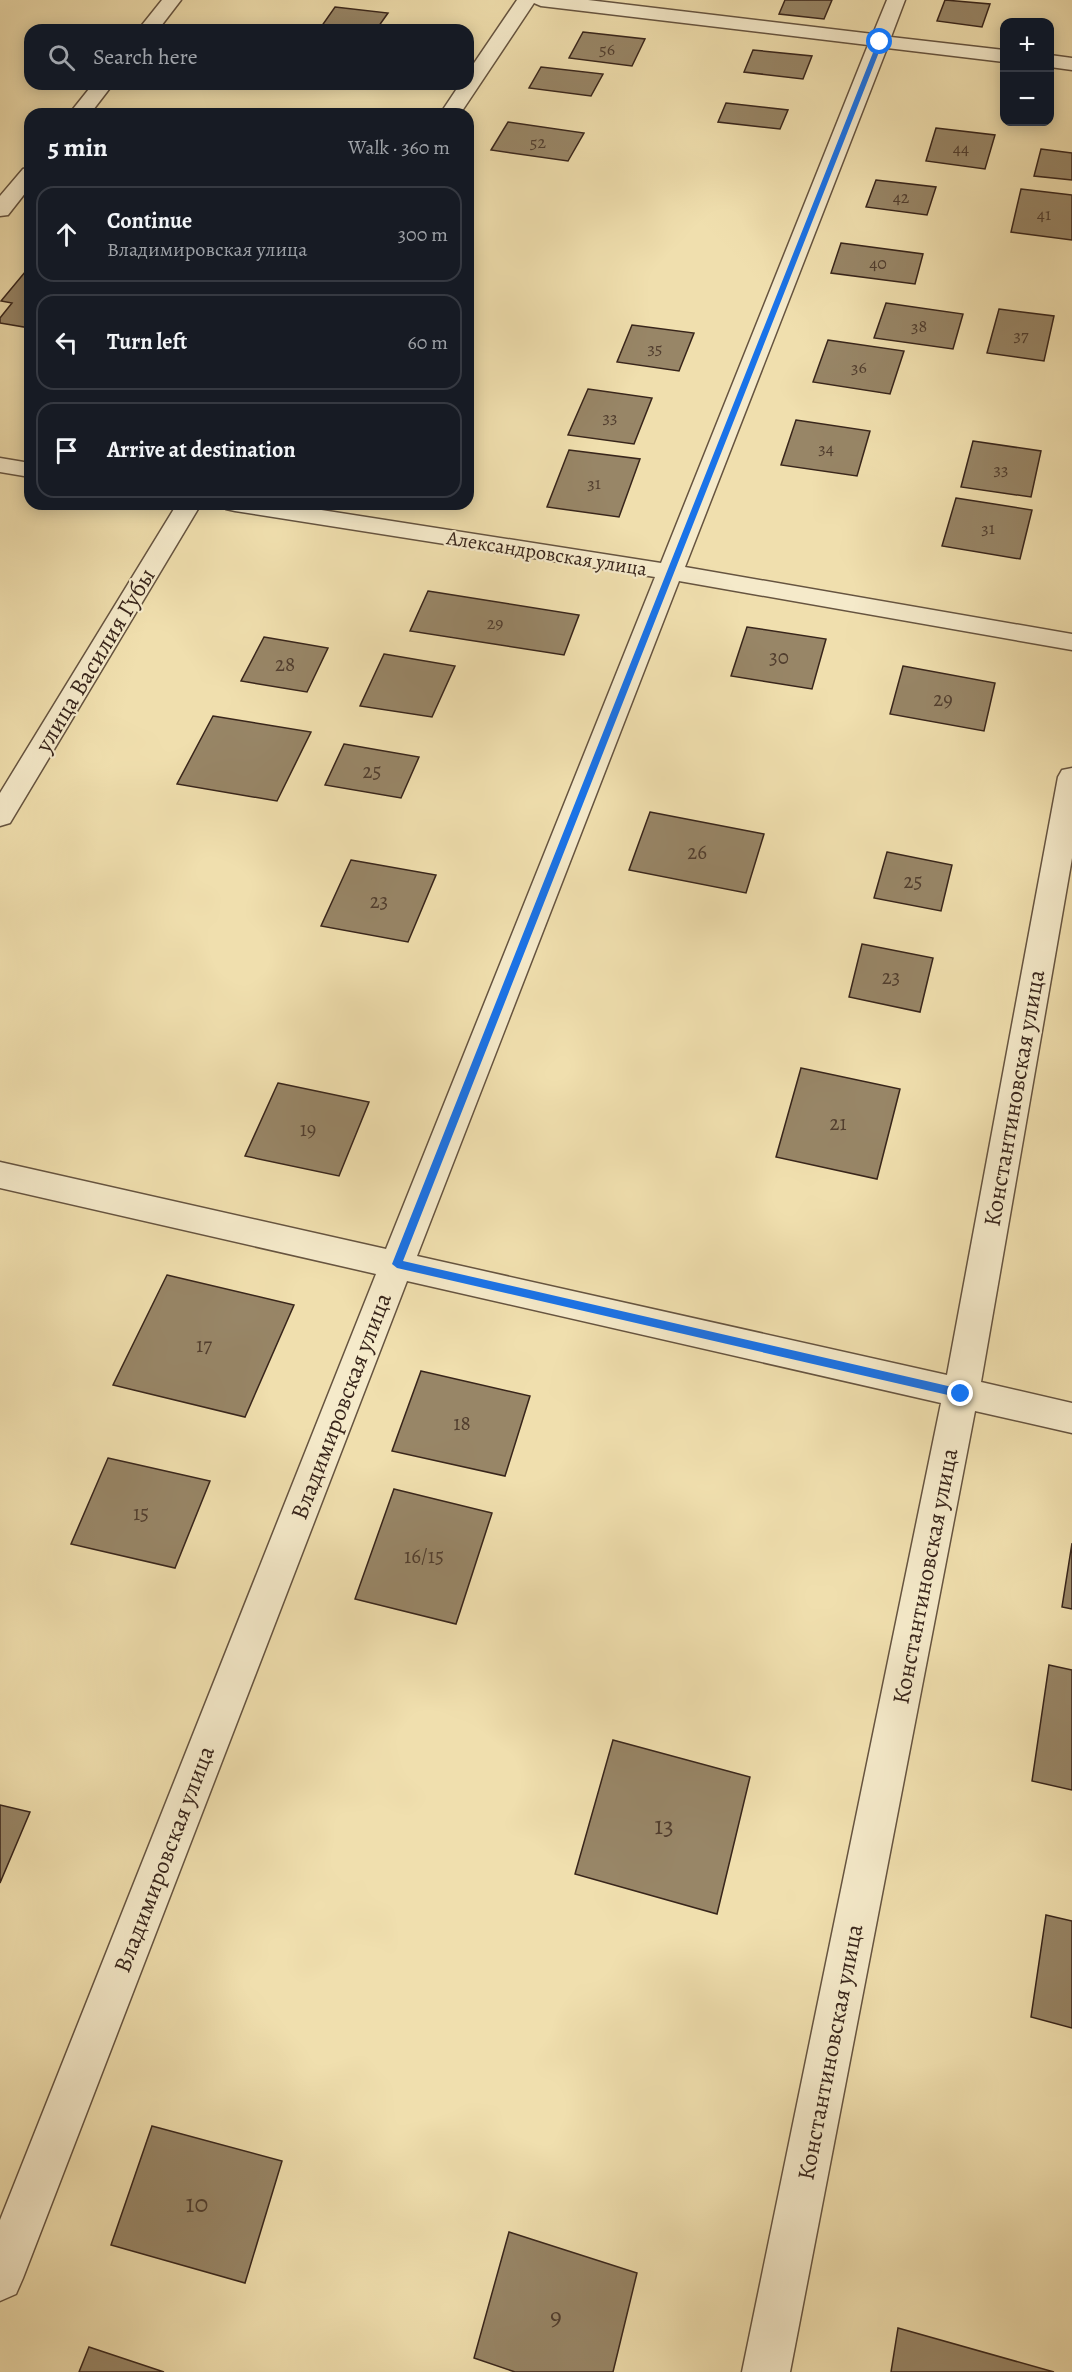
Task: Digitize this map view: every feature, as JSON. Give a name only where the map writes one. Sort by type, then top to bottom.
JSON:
[{"type":"street","points":[[153,24],[172,0]]},
{"type":"street","points":[[474,78],[526,0]]},
{"type":"street","points":[[542,0],[1000,55]]},
{"type":"street","name":"Владимировская улица","points":[[0,2278],[896,0]]},
{"type":"street","points":[[1054,62],[1072,64]]},
{"type":"street","points":[[84,108],[99,90]]},
{"type":"street","points":[[454,108],[466,90]]},
{"type":"street","points":[[0,210],[24,181]]},
{"type":"street","points":[[0,465],[24,469]]},
{"type":"street","name":"улица Василия Губы","points":[[0,816],[185,510]]},
{"type":"street","name":"Александровская улица","points":[[273,510],[670,572],[1072,642]]},
{"type":"street","name":"Константиновская улица","points":[[766,2372],[961,1394],[1072,777]]},
{"type":"street","points":[[0,1175],[1072,1418]]},
{"type":"building","points":[[785,0],[832,0],[824,19],[779,14]]},
{"type":"building","points":[[945,0],[990,4],[982,27],[937,21]]},
{"type":"building","points":[[335,7],[388,13],[380,24],[323,24]]},
{"type":"building","points":[[583,32],[645,39],[632,66],[569,58]]},
{"type":"building","points":[[753,50],[812,56],[803,79],[744,72]]},
{"type":"building","points":[[541,67],[603,74],[591,96],[529,88]]},
{"type":"building","points":[[726,103],[788,110],[780,129],[718,122]]},
{"type":"building","points":[[508,122],[584,133],[568,161],[491,150]]},
{"type":"building","points":[[936,128],[995,135],[985,169],[926,161]]},
{"type":"building","points":[[1041,149],[1072,153],[1072,180],[1034,176]]},
{"type":"building","points":[[876,180],[936,187],[927,215],[866,207]]},
{"type":"building","points":[[1021,189],[1072,195],[1072,240],[1011,232]]},
{"type":"building","points":[[841,243],[923,254],[915,284],[831,273]]},
{"type":"building","points":[[24,273],[24,327],[0,323],[0,318],[12,303],[1,301]]},
{"type":"building","points":[[886,303],[963,314],[953,349],[874,338]]},
{"type":"building","points":[[999,309],[1054,316],[1044,361],[987,353]]},
{"type":"building","points":[[632,325],[694,333],[679,371],[617,362]]},
{"type":"building","points":[[828,340],[904,351],[890,394],[813,382]]},
{"type":"building","points":[[588,389],[652,398],[634,444],[568,435]]},
{"type":"building","points":[[796,420],[870,431],[857,476],[781,465]]},
{"type":"building","points":[[973,441],[1041,451],[1031,497],[961,487]]},
{"type":"building","points":[[569,450],[640,459],[619,517],[547,507]]},
{"type":"building","points":[[956,498],[1032,510],[1020,559],[942,546]]},
{"type":"building","points":[[428,591],[579,615],[564,655],[410,631]]},
{"type":"building","points":[[747,627],[826,639],[812,689],[731,676]]},
{"type":"building","points":[[264,637],[328,648],[307,692],[241,681]]},
{"type":"building","points":[[384,654],[455,666],[432,717],[360,706]]},
{"type":"building","points":[[903,666],[995,683],[984,731],[890,714]]},
{"type":"building","points":[[213,716],[311,732],[277,801],[177,784]]},
{"type":"building","points":[[344,744],[419,757],[401,798],[325,785]]},
{"type":"building","points":[[650,812],[764,834],[746,893],[629,870]]},
{"type":"building","points":[[887,852],[952,865],[941,911],[874,898]]},
{"type":"building","points":[[351,860],[436,875],[408,942],[321,926]]},
{"type":"building","points":[[862,944],[933,958],[920,1012],[849,997]]},
{"type":"building","points":[[801,1068],[900,1089],[877,1179],[776,1157]]},
{"type":"building","points":[[278,1083],[369,1102],[339,1176],[245,1156]]},
{"type":"building","points":[[167,1275],[294,1305],[245,1417],[113,1385]]},
{"type":"building","points":[[421,1371],[530,1396],[505,1476],[392,1451]]},
{"type":"building","points":[[108,1458],[210,1481],[175,1568],[71,1544]]},
{"type":"building","points":[[394,1489],[492,1513],[456,1624],[355,1599]]},
{"type":"building","points":[[1072,1543],[1072,1609],[1062,1607]]},
{"type":"building","points":[[1049,1665],[1072,1670],[1072,1790],[1032,1781]]},
{"type":"building","points":[[613,1740],[750,1777],[717,1914],[575,1874]]},
{"type":"building","points":[[0,1805],[30,1812],[0,1883]]},
{"type":"building","points":[[1046,1915],[1072,1921],[1072,2028],[1031,2017]]},
{"type":"building","points":[[152,2126],[282,2161],[245,2283],[111,2245]]},
{"type":"building","points":[[509,2232],[637,2273],[613,2372],[515,2372],[474,2358]]},
{"type":"building","points":[[898,2328],[1054,2372],[891,2372]]},
{"type":"building","points":[[89,2347],[164,2372],[79,2372]]},
{"type":"route","points":[[880,42],[397,1264],[961,1394]]}]
